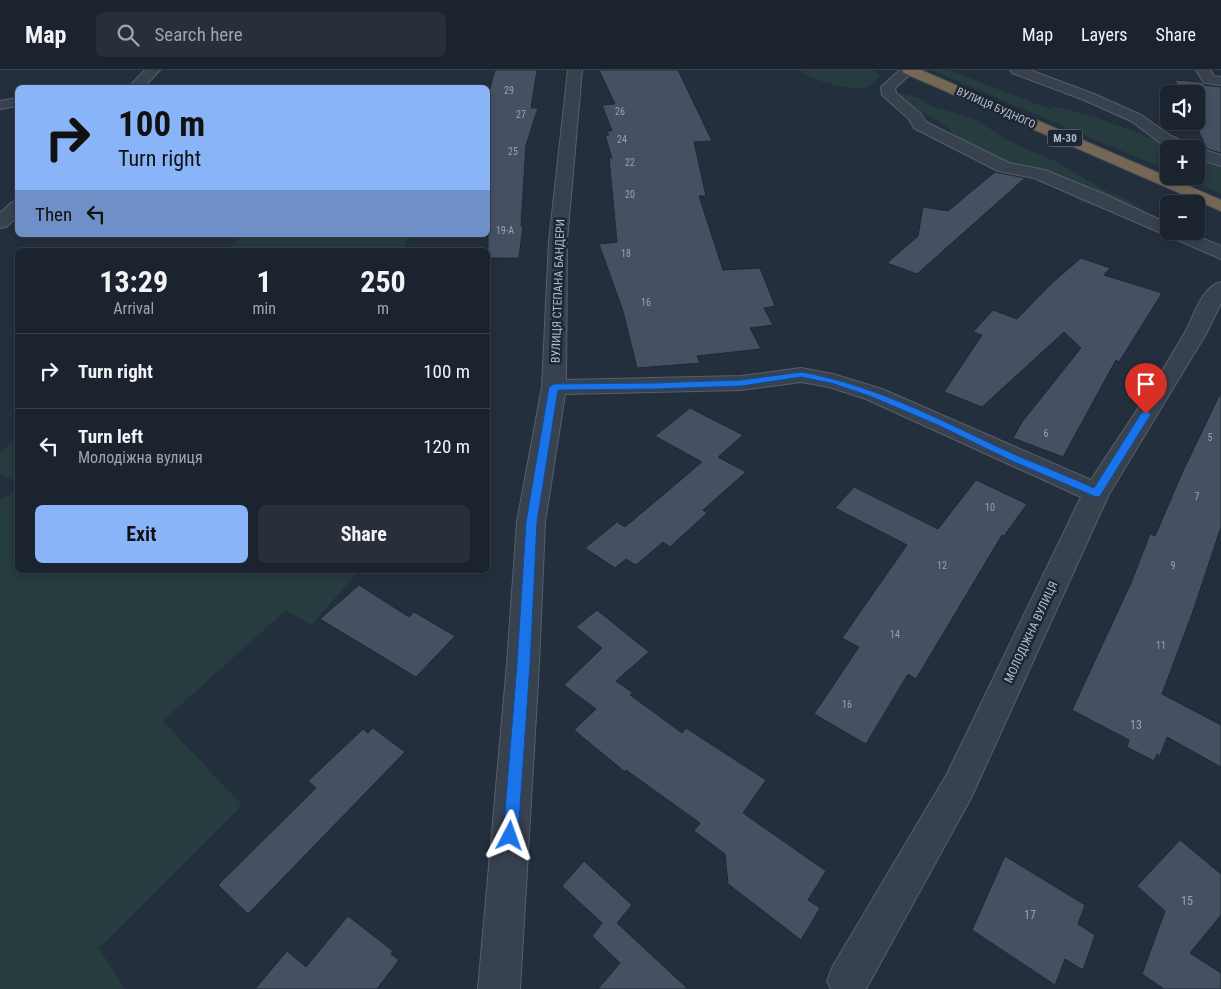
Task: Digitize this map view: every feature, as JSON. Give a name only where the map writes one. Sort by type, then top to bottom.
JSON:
[{"type":"highway","name":"ВУЛИЦЯ БУДНОГО","points":[[908,70],[1221,206]]},
{"type":"street","points":[[133,85],[153,70]]},
{"type":"street","name":"ВУЛИЦЯ СТЕПАНА БАНДЕРИ","points":[[499,989],[523,664],[531,522],[554,387],[558,241],[575,70]]},
{"type":"street","points":[[908,70],[888,87],[889,95],[916,117],[919,125],[1004,167],[1039,174],[1098,198],[1160,227]]},
{"type":"street","points":[[1017,70],[1089,96],[1136,118],[1167,140]]},
{"type":"street","points":[[1203,70],[1209,80],[1221,80]]},
{"type":"street","points":[[1067,75],[1089,96]]},
{"type":"street","points":[[0,105],[15,102]]},
{"type":"street","points":[[1205,155],[1221,161]]},
{"type":"street","points":[[0,223],[15,209]]},
{"type":"street","points":[[1190,240],[1221,253]]},
{"type":"street","name":"МОЛОДІЖНА ВУЛИЦЯ","points":[[848,981],[959,786],[1096,493],[1195,334],[1217,291],[1221,288]]},
{"type":"street","points":[[554,387],[741,383],[801,375],[833,380],[874,394],[942,422],[1016,459],[1096,493]]},
{"type":"green space","points":[[800,70],[873,70],[880,76],[868,87],[854,88],[812,78]]},
{"type":"green space","points":[[931,70],[949,70],[1052,110],[1056,107],[1095,117],[1160,141],[1160,167]]},
{"type":"green space","points":[[899,93],[919,98],[931,106],[977,120],[1005,139],[1059,163],[1149,214],[1135,214],[1116,204],[1094,206],[1078,201],[1071,192],[1002,164],[956,139],[950,129],[937,120],[894,97]]},
{"type":"green space","points":[[1205,158],[1221,164],[1221,194],[1200,185],[1205,185]]},
{"type":"green space","points":[[239,237],[408,237],[404,248],[231,248]]},
{"type":"green space","points":[[15,441],[15,481],[0,474],[0,452]]},
{"type":"green space","points":[[15,490],[15,573],[357,573],[311,625],[286,610],[163,721],[242,805],[99,948],[125,989],[0,989],[0,500]]},
{"type":"building","points":[[495,70],[537,70],[531,108],[538,108],[526,145],[521,226],[523,226],[519,258],[490,258],[490,248],[488,248],[488,237],[490,237],[490,88]]},
{"type":"building","points":[[599,70],[678,70],[712,141],[694,142],[706,196],[699,196],[723,270],[760,268],[775,306],[764,308],[773,325],[750,328],[761,349],[697,356],[700,363],[637,368],[623,311],[599,244],[617,242],[609,158],[612,158],[605,135],[609,135],[607,131],[612,131],[602,105],[615,104]]},
{"type":"building","points":[[1175,80],[1201,82],[1204,85],[1178,85]]},
{"type":"building","points":[[1205,85],[1221,87],[1221,153],[1207,149],[1205,140],[1203,140],[1198,130],[1205,130]]},
{"type":"building","points":[[995,172],[1025,178],[917,274],[887,263],[918,236],[923,207],[948,211]]},
{"type":"building","points":[[1081,258],[1110,268],[1104,275],[1162,293],[1119,362],[1116,360],[1063,457],[1013,438],[1022,422],[1081,348],[1064,332],[982,407],[944,392],[982,335],[973,332],[993,310],[1017,319],[1053,282]]},
{"type":"building","points":[[1221,392],[1221,527],[1192,614],[1162,694],[1221,725],[1221,767],[1167,737],[1160,756],[1157,754],[1154,761],[1127,747],[1129,740],[1072,710],[1131,583],[1150,534],[1155,536],[1183,471]]},
{"type":"building","points":[[690,408],[743,435],[718,457],[746,472],[703,510],[707,513],[670,547],[663,542],[636,565],[626,559],[615,568],[585,548],[617,522],[625,527],[702,462],[655,436]]},
{"type":"building","points":[[976,480],[1027,504],[1004,536],[1002,535],[916,679],[908,674],[866,744],[814,714],[859,647],[842,638],[907,545],[835,508],[854,487],[938,529]]},
{"type":"building","points":[[359,585],[409,617],[414,612],[455,636],[416,677],[320,619]]},
{"type":"building","points":[[597,610],[649,652],[616,681],[633,693],[630,695],[682,733],[686,728],[766,780],[743,813],[826,871],[808,900],[820,908],[801,940],[728,884],[725,854],[694,831],[700,823],[626,770],[625,772],[574,730],[596,709],[564,685],[602,648],[576,627]]},
{"type":"building","points":[[373,728],[405,752],[248,914],[218,885],[316,788],[308,781],[363,729],[368,733]]},
{"type":"building","points":[[1180,840],[1221,874],[1221,915],[1190,953],[1221,973],[1221,989],[1164,989],[1142,974],[1165,911],[1137,886]]},
{"type":"building","points":[[1005,856],[1085,905],[1078,924],[1095,935],[1083,970],[1065,959],[1055,985],[972,930]]},
{"type":"building","points":[[584,861],[632,905],[617,923],[688,989],[598,989],[620,963],[592,936],[602,923],[562,886]]},
{"type":"building","points":[[348,916],[393,951],[391,954],[399,960],[377,989],[255,989],[287,951],[306,967]]},
{"type":"route","points":[[510,836],[531,522],[554,387],[741,383],[801,375],[833,380],[874,394],[942,422],[1016,459],[1096,493],[1146,414]]}]
